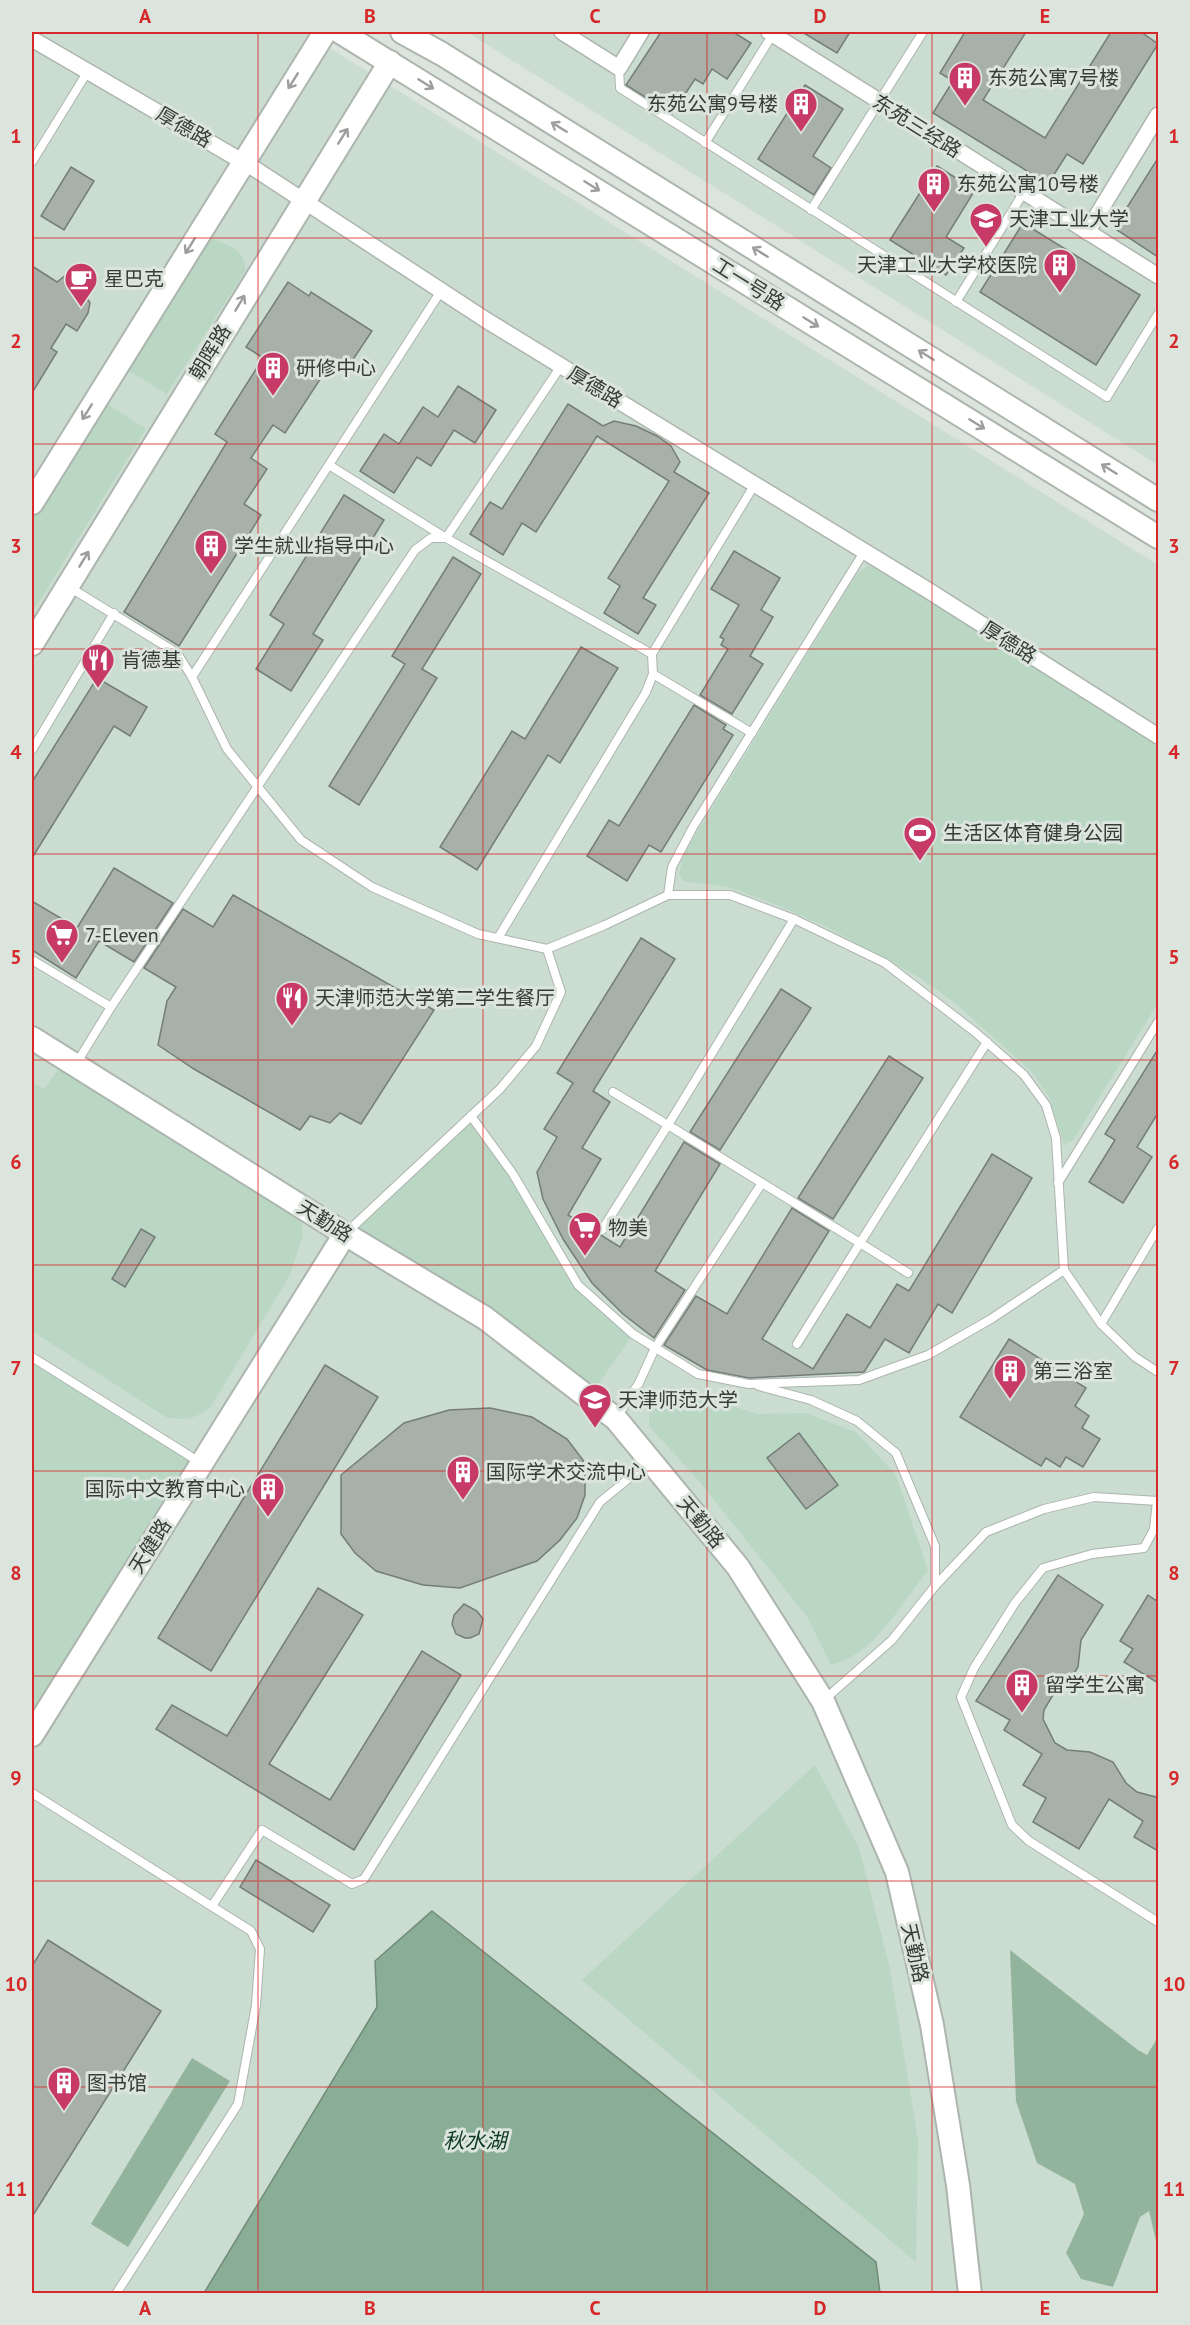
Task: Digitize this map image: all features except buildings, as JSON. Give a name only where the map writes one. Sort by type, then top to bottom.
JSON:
[{"type":"street","points":[[32,502],[242,161],[325,32]]},
{"type":"street","name":"工一号路","points":[[340,32],[1158,537]]},
{"type":"street","name":"工一号路","points":[[402,32],[1158,500]]},
{"type":"street","points":[[562,32],[619,68],[641,32]]},
{"type":"street","name":"东苑三经路","points":[[771,33],[1158,276]]},
{"type":"street","name":"厚德路","points":[[32,39],[242,161],[441,291],[1158,736]]},
{"type":"street","name":"朝晖路","points":[[32,644],[303,199],[390,62]]},
{"type":"street","points":[[1087,232],[1158,115]]},
{"type":"street","name":"天勤路","points":[[32,1038],[345,1234],[485,1318],[616,1419],[738,1567],[823,1701],[897,1872],[932,2025],[958,2185],[970,2294]]},
{"type":"street","name":"天健路","points":[[32,1735],[345,1234]]},
{"type":"lane","points":[[811,210],[922,32]]},
{"type":"lane","points":[[705,143],[771,33]]},
{"type":"lane","points":[[619,68],[620,88],[1107,397],[1158,314]]},
{"type":"lane","points":[[32,162],[88,71]]},
{"type":"lane","points":[[956,302],[1024,192]]},
{"type":"lane","points":[[192,677],[441,291]]},
{"type":"lane","points":[[446,538],[561,366]]},
{"type":"lane","points":[[329,465],[446,538],[652,654]]},
{"type":"lane","points":[[498,938],[646,692],[652,674],[652,654],[755,484]]},
{"type":"lane","points":[[75,1065],[111,1007],[416,550],[431,538],[446,538]]},
{"type":"lane","points":[[668,895],[672,867],[693,827],[864,552]]},
{"type":"lane","points":[[68,586],[177,654],[192,677],[227,749],[301,840],[372,887],[478,934],[547,949],[668,895],[730,895],[794,919],[885,963],[987,1042],[1024,1075],[1046,1105],[1056,1138],[1057,1184],[1064,1269],[1101,1324],[1135,1357],[1158,1372]]},
{"type":"lane","points":[[32,750],[114,613]]},
{"type":"lane","points":[[652,674],[752,733]]},
{"type":"lane","points":[[602,1230],[794,919]]},
{"type":"lane","points":[[345,1234],[500,1089],[536,1046],[561,992],[547,949]]},
{"type":"lane","points":[[32,960],[111,1007]]},
{"type":"lane","points":[[1057,1184],[1158,1022]]},
{"type":"lane","points":[[797,1344],[987,1042]]},
{"type":"lane","points":[[613,1092],[908,1273]]},
{"type":"lane","points":[[471,1116],[513,1174],[578,1285],[633,1335],[698,1374],[811,1400],[858,1421],[896,1453],[935,1546],[935,1586]]},
{"type":"lane","points":[[616,1419],[639,1383],[655,1348],[762,1184]]},
{"type":"lane","points":[[1101,1324],[1158,1228]]},
{"type":"lane","points":[[749,1384],[859,1380],[928,1354],[991,1319],[1064,1269]]},
{"type":"lane","points":[[32,1357],[201,1463]]},
{"type":"lane","points":[[212,1906],[262,1830],[352,1884],[364,1879],[600,1502],[650,1461]]},
{"type":"lane","points":[[823,1701],[892,1640],[935,1586],[986,1532],[1044,1509],[1094,1497],[1158,1501],[1154,1529],[1144,1548],[1092,1554],[1043,1569],[1015,1603],[974,1668],[961,1697],[1012,1825],[1029,1841],[1158,1922]]},
{"type":"lane","points":[[32,1793],[251,1931],[260,1949],[256,2005],[238,2104],[116,2294]]},
{"type":"shaded area","name":"天津师范大学","points":[[32,32],[304,32],[1158,565],[1158,2293],[32,2294]]},
{"type":"shaded area","name":"天津工业大学","points":[[467,32],[1158,32],[1158,465]]},
{"type":"shaded area","points":[[213,239],[231,246],[240,254],[245,264],[245,271],[167,394],[121,366],[200,243]]},
{"type":"shaded area","points":[[103,401],[146,429],[32,613],[32,516]]},
{"type":"shaded area","name":"生活区体育健身公园","points":[[867,566],[876,567],[1158,742],[1158,1003],[1073,1140],[1064,1145],[1049,1097],[1031,1071],[954,1002],[917,976],[827,927],[728,887],[683,881],[679,873],[685,852],[857,574]]},
{"type":"shaded area","points":[[60,1067],[301,1221],[303,1235],[290,1275],[210,1408],[194,1417],[178,1419],[166,1417],[32,1331],[32,1082],[44,1089]]},
{"type":"shaded area","points":[[471,1116],[513,1174],[578,1285],[633,1334],[589,1398],[345,1234]]},
{"type":"shaded area","points":[[32,1357],[201,1463],[32,1735]]},
{"type":"shaded area","points":[[671,1387],[758,1414],[805,1413],[856,1432],[896,1475],[928,1571],[886,1626],[861,1650],[831,1665],[808,1618],[700,1482],[649,1426],[649,1401]]},
{"type":"shaded area","points":[[815,1765],[859,1848],[889,1964],[918,2140],[916,2262],[582,1980]]},
{"type":"shaded area","points":[[1010,1950],[1138,2050],[1147,2055],[1158,2037],[1158,2249],[1149,2211],[1140,2217],[1113,2287],[1081,2279],[1066,2253],[1084,2214],[1075,2184],[1037,2163],[1016,2101]]},
{"type":"shaded area","points":[[192,2058],[230,2081],[128,2247],[91,2224]]},
{"type":"water","name":"秋水湖","points":[[432,1911],[876,2262],[880,2293],[204,2293],[377,2007],[375,1961]]},
{"type":"place","name":"东苑公寓7号楼","points":[[965,107]]},
{"type":"place","name":"东苑公寓9号楼","points":[[801,133]]},
{"type":"place","name":"东苑公寓10号楼","points":[[934,213]]},
{"type":"place","name":"天津工业大学","points":[[986,248]]},
{"type":"place","name":"天津工业大学校医院","points":[[1060,294]]},
{"type":"place","name":"星巴克","points":[[81,308]]},
{"type":"place","name":"研修中心","points":[[273,397]]},
{"type":"place","name":"学生就业指导中心","points":[[211,575]]},
{"type":"place","name":"肯德基","points":[[98,689]]},
{"type":"place","name":"生活区体育健身公园","points":[[920,862]]},
{"type":"place","name":"7-Eleven","points":[[62,964]]},
{"type":"place","name":"天津师范大学第二学生餐厅","points":[[292,1027]]},
{"type":"place","name":"物美","points":[[585,1257]]},
{"type":"place","name":"第三浴室","points":[[1010,1400]]},
{"type":"place","name":"天津师范大学","points":[[595,1429]]},
{"type":"place","name":"国际学术交流中心","points":[[463,1501]]},
{"type":"place","name":"国际中文教育中心","points":[[268,1518]]},
{"type":"place","name":"留学生公寓","points":[[1022,1714]]},
{"type":"place","name":"图书馆","points":[[64,2112]]}]
